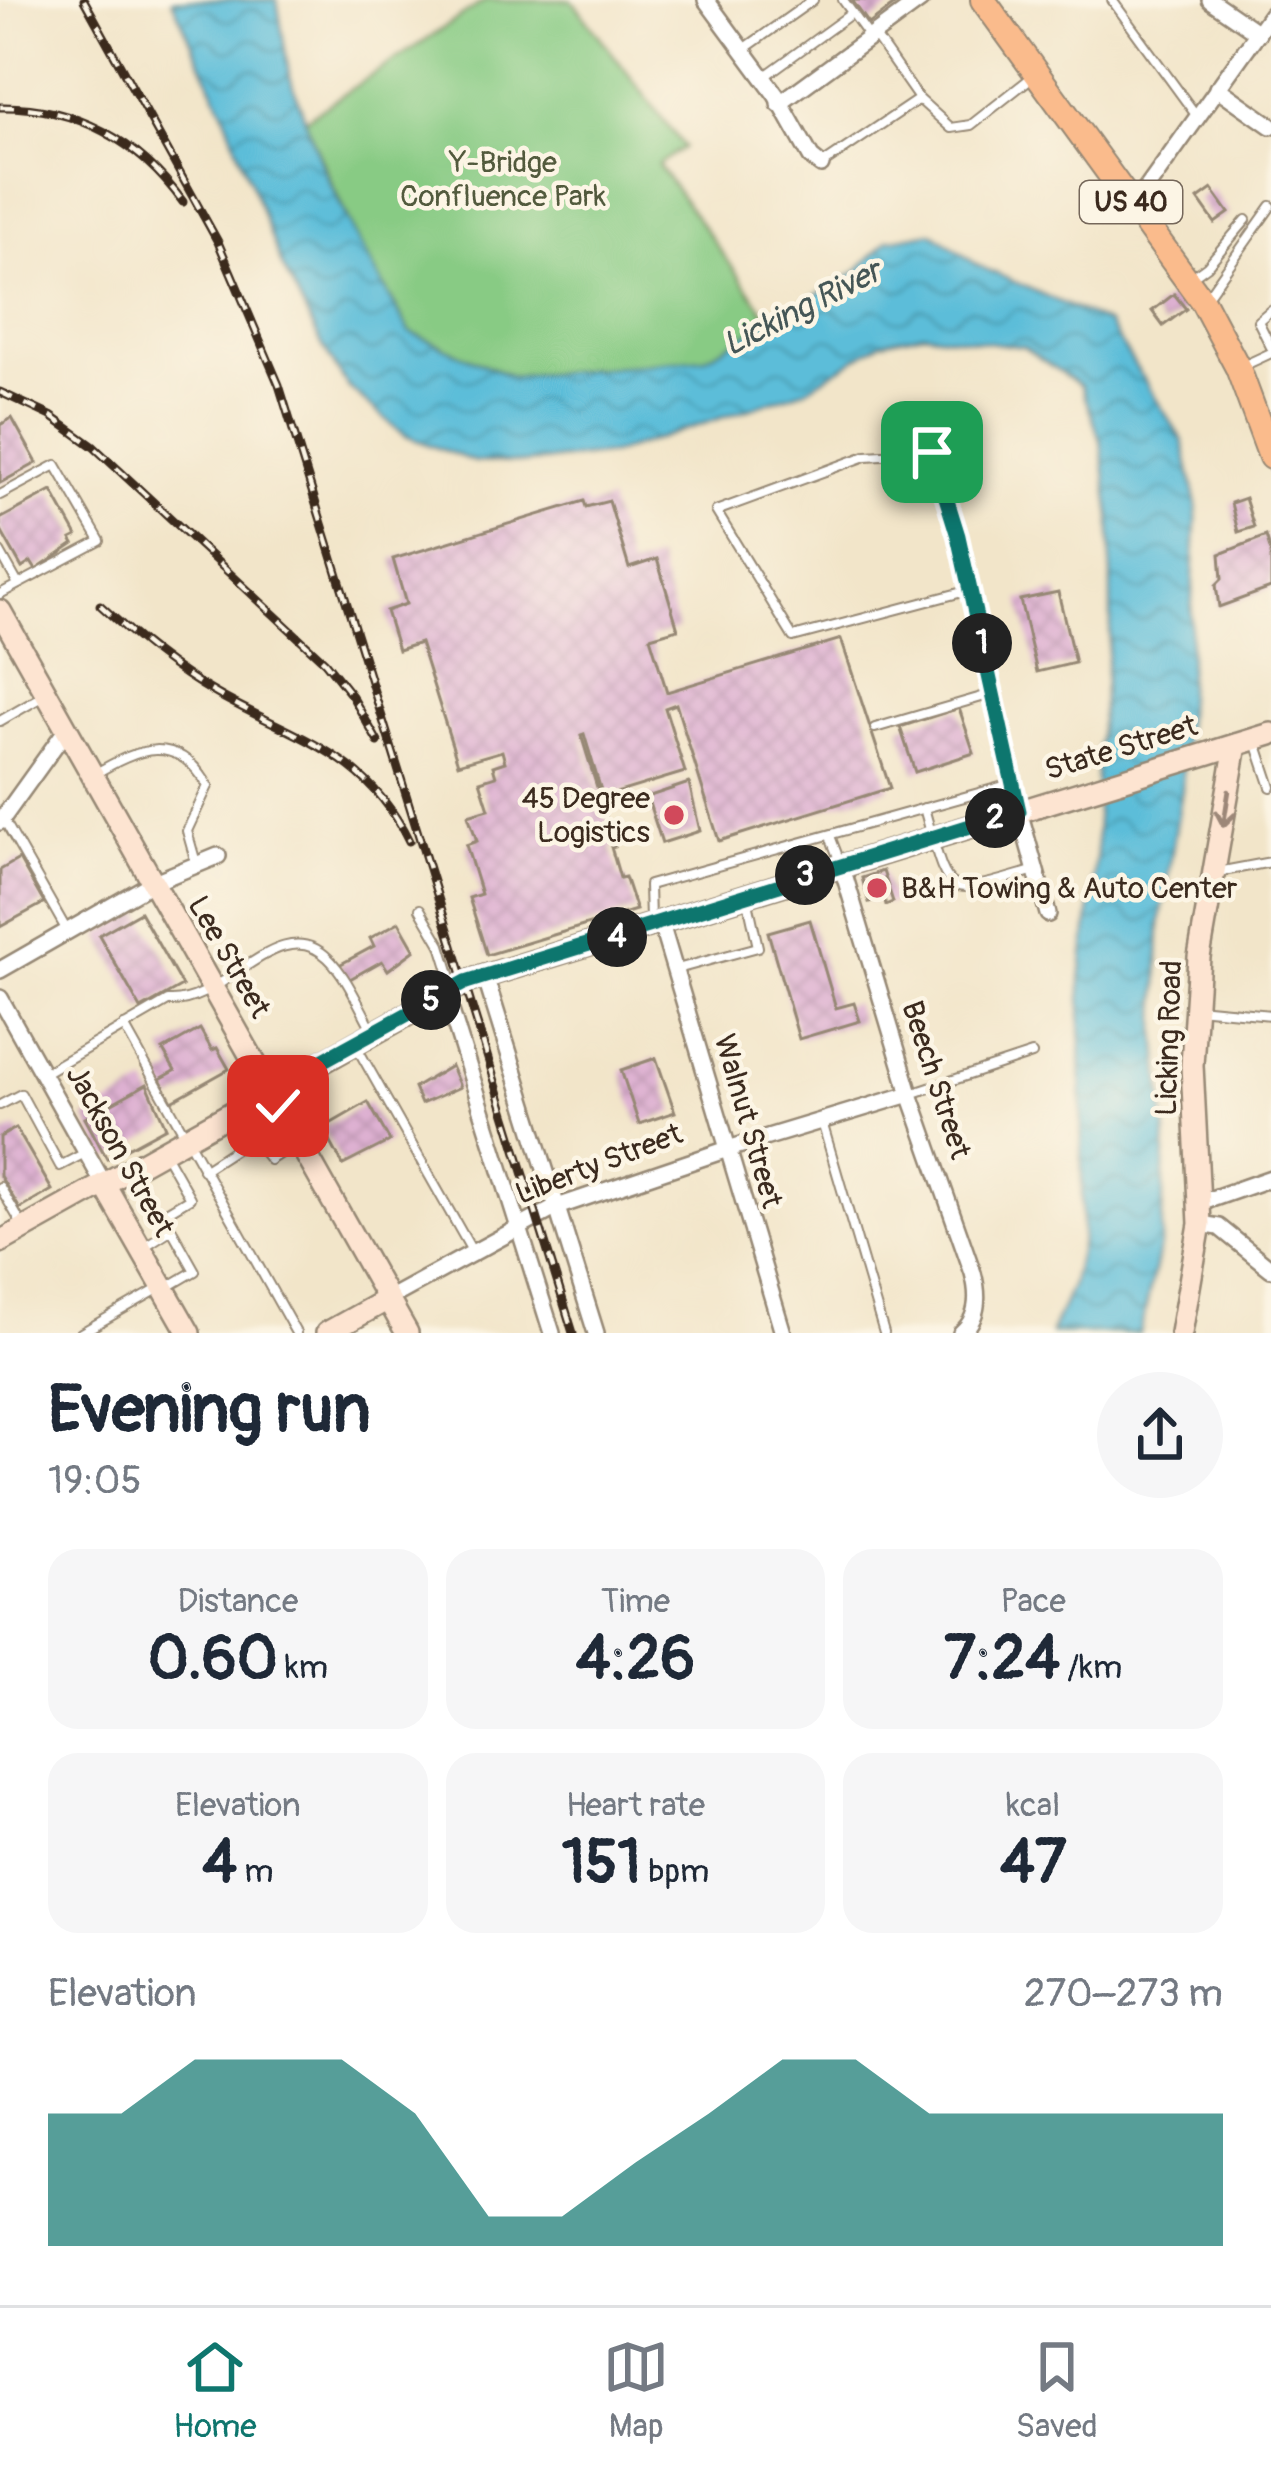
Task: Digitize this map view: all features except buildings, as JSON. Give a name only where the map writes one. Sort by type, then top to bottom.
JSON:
[{"type":"main road","name":"US 40","points":[[983,0],[1203,302],[1238,368],[1271,458]]},
{"type":"street","points":[[706,0],[764,77],[811,157],[821,165]]},
{"type":"street","points":[[779,104],[921,0]]},
{"type":"street","points":[[1210,0],[1258,33]]},
{"type":"street","points":[[1134,206],[1271,14]]},
{"type":"street","points":[[1217,88],[1271,126]]},
{"type":"street","name":"Lee Street","points":[[0,611],[406,1333]]},
{"type":"street","points":[[1,820],[66,730]]},
{"type":"street","name":"State Street","points":[[0,1242],[450,990],[841,863],[1246,742]]},
{"type":"street","name":"Licking Road","points":[[1181,1333],[1200,1213],[1192,1065],[1199,957],[1246,742]]},
{"type":"street","points":[[1019,811],[1048,914]]},
{"type":"street","points":[[0,970],[152,883],[218,856]]},
{"type":"street","name":"Beech Street","points":[[841,863],[910,1094],[974,1273],[975,1313],[961,1333]]},
{"type":"street","name":"Walnut Street","points":[[656,925],[676,969],[783,1333]]},
{"type":"street","points":[[485,976],[596,1333]]},
{"type":"street","points":[[450,990],[552,1333]]},
{"type":"street","name":"Jackson Street","points":[[0,998],[189,1333]]},
{"type":"street","name":"Liberty Street","points":[[327,1333],[557,1207],[728,1148],[910,1094]]},
{"type":"street","points":[[1271,1178],[1200,1213],[1271,1269]]},
{"type":"lane","points":[[742,50],[813,0]]},
{"type":"lane","points":[[844,0],[939,121],[958,128],[977,120],[1037,74]]},
{"type":"lane","points":[[1112,0],[1197,116]]},
{"type":"lane","points":[[764,77],[852,13]]},
{"type":"lane","points":[[821,165],[919,99]]},
{"type":"lane","points":[[1203,302],[1271,206]]},
{"type":"lane","points":[[1187,280],[1208,266],[1246,220]]},
{"type":"lane","points":[[1238,368],[1271,350],[1258,321],[1271,310]]},
{"type":"lane","points":[[970,590],[793,637],[716,511],[866,456],[932,452],[970,590],[1019,811]]},
{"type":"lane","points":[[0,495],[56,465],[100,541],[0,594]]},
{"type":"lane","points":[[0,552],[18,584]]},
{"type":"lane","points":[[0,721],[46,694]]},
{"type":"lane","points":[[874,728],[992,694]]},
{"type":"lane","points":[[1246,742],[1271,787]]},
{"type":"lane","points":[[92,776],[130,753],[167,749],[196,764],[208,786],[187,831],[196,863]]},
{"type":"lane","points":[[656,925],[649,885],[1011,784]]},
{"type":"lane","points":[[924,808],[944,877],[956,887],[968,890],[1036,870]]},
{"type":"lane","points":[[1,820],[67,930]]},
{"type":"lane","points":[[830,836],[841,863]]},
{"type":"lane","points":[[1217,872],[1271,862]]},
{"type":"lane","points":[[676,969],[758,947],[746,895]]},
{"type":"lane","points":[[420,909],[441,945],[450,990]]},
{"type":"lane","points":[[43,1074],[168,1000],[184,1002],[269,952],[306,942],[331,959],[364,1038],[472,1252]]},
{"type":"lane","points":[[1196,1007],[1271,1015]]},
{"type":"lane","points":[[124,1026],[296,1333]]},
{"type":"lane","points":[[910,1094],[1032,1054]]},
{"type":"lane","points":[[0,1105],[21,1094],[60,1166],[86,1152]]},
{"type":"lane","points":[[821,1121],[884,1333]]},
{"type":"lane","points":[[202,1170],[248,1141],[255,1141],[270,1160],[298,1141]]},
{"type":"lane","points":[[163,1150],[190,1198],[163,1214]]},
{"type":"lane","points":[[81,1333],[195,1271],[163,1214],[146,1200],[129,1170]]},
{"type":"lane","points":[[0,1187],[25,1229]]},
{"type":"lane","points":[[122,1216],[146,1200]]},
{"type":"lane","points":[[141,1248],[172,1229]]},
{"type":"green space","name":"Y-Bridge Confluence Park","points":[[486,0],[572,0],[684,147],[658,165],[771,320],[705,359],[513,377],[410,332],[356,238],[304,120]]},
{"type":"water","name":"Licking River","points":[[172,0],[277,0],[289,74],[321,163],[356,238],[410,332],[513,377],[705,358],[856,272],[888,240],[932,232],[977,265],[1108,324],[1183,441],[1197,505],[1182,790],[1160,924],[1157,1031],[1166,1135],[1161,1241],[1140,1333],[1051,1333],[1072,1284],[1082,1237],[1081,978],[1097,852],[1096,763],[1111,622],[1111,518],[1101,441],[1081,386],[1023,347],[923,333],[882,342],[805,390],[612,454],[526,463],[475,462],[405,436],[347,386],[321,343],[282,266],[223,110]]},
{"type":"railway","points":[[84,0],[218,242],[279,385],[573,1333]]},
{"type":"railway","points":[[0,107],[54,113],[104,131],[147,161],[183,202]]},
{"type":"railway","points":[[0,392],[51,416],[94,447],[325,662],[352,696],[378,742]]},
{"type":"railway","points":[[100,605],[201,684],[350,767],[392,811],[409,841]]},
{"type":"place","name":"45 Degree Logistics","points":[[674,815]]},
{"type":"place","name":"B&H Towing & Auto Center","points":[[877,888]]},
{"type":"route","points":[[278,1106],[269,1090],[466,982],[1019,811],[958,536],[932,452]]}]
